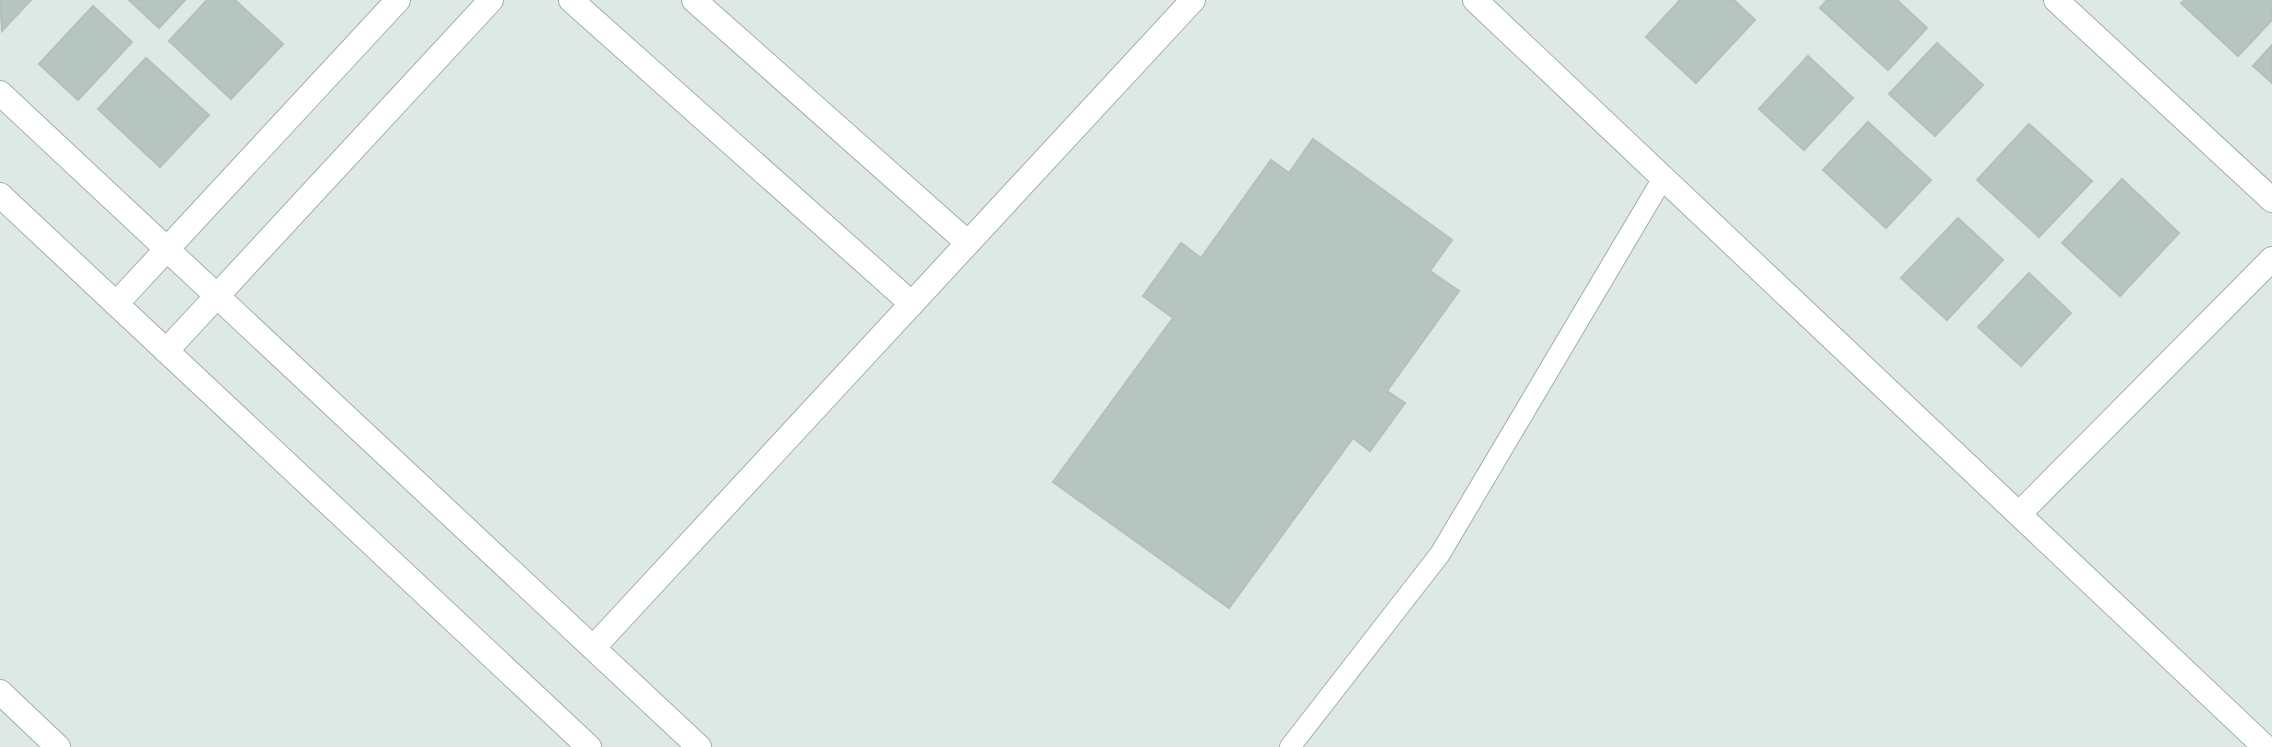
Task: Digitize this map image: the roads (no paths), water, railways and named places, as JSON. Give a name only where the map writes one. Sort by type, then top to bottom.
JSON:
[{"type":"street","points":[[166,351],[491,0]]},
{"type":"street","points":[[571,0],[912,304]]},
{"type":"street","points":[[694,0],[968,243]]},
{"type":"street","points":[[593,648],[1193,0]]},
{"type":"street","points":[[1475,0],[2265,747]]},
{"type":"street","points":[[2056,0],[2272,200]]},
{"type":"street","points":[[116,304],[393,2]]},
{"type":"street","points":[[0,93],[699,747]]},
{"type":"street","points":[[0,195],[589,747]]},
{"type":"street","points":[[2019,514],[2272,259]]},
{"type":"street","points":[[0,692],[58,747]]},
{"type":"lane","points":[[1290,747],[1440,554],[1663,178]]}]
